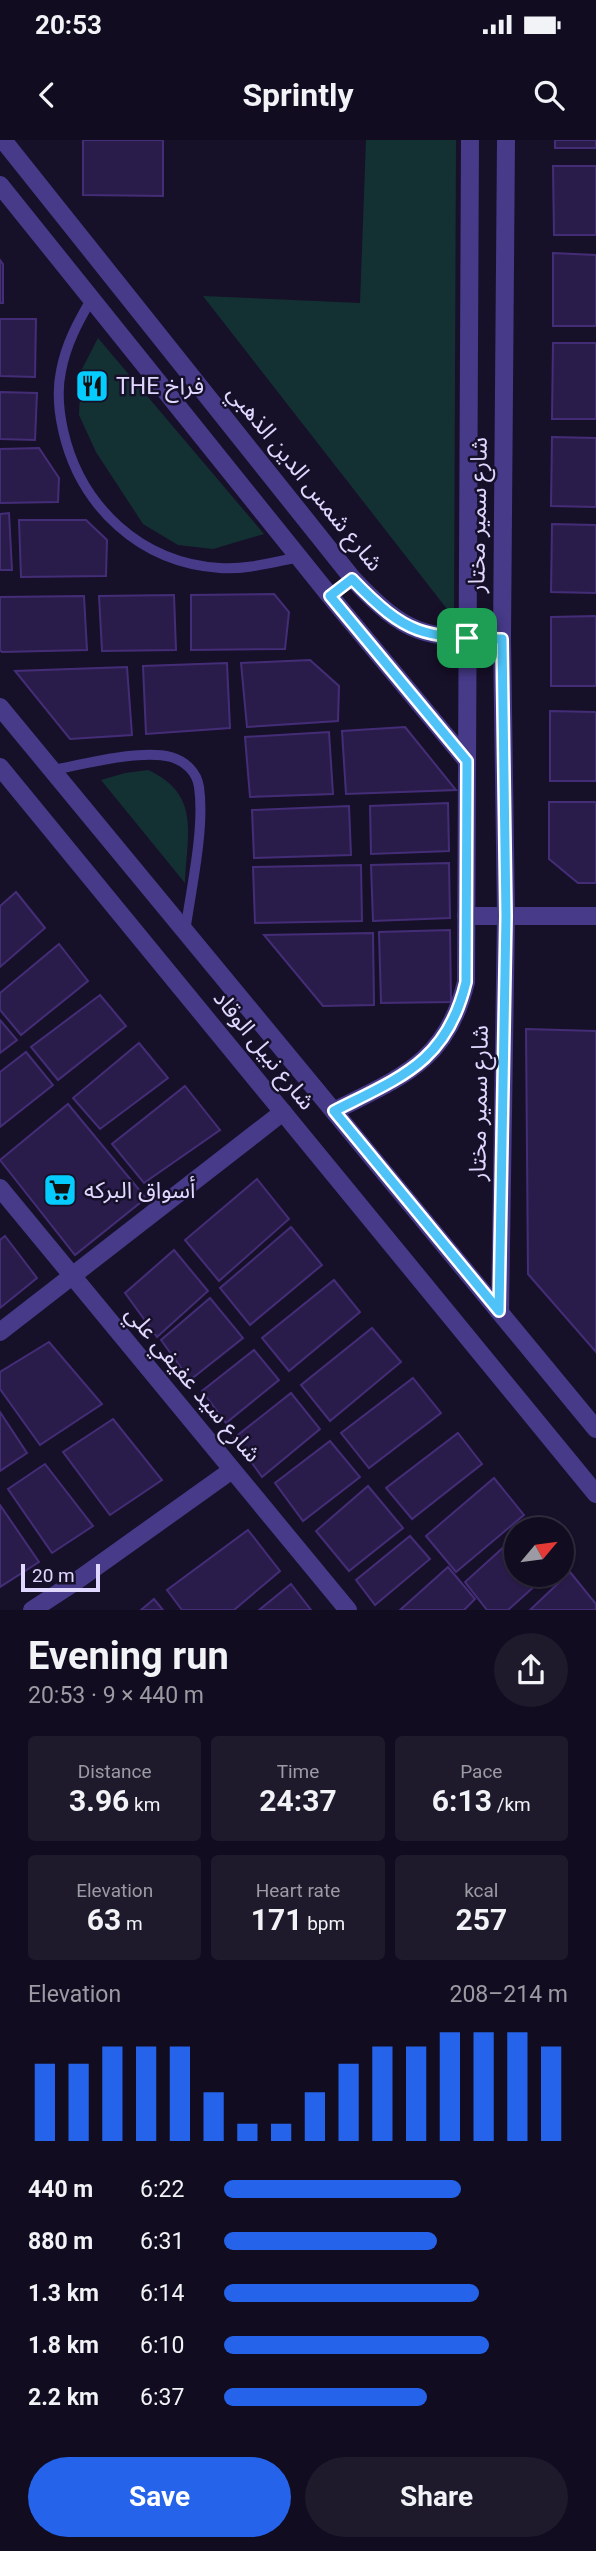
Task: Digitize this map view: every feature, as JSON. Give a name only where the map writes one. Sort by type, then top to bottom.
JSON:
[{"type":"street","name":"شارع شمس الدين الذهبي","points":[[3,140],[352,579],[380,607],[410,628],[427,634],[502,639]]},
{"type":"street","name":"شارع سمير مختار","points":[[334,1111],[418,1066],[450,1029],[466,982],[470,140]]},
{"type":"street","name":"شارع سمير مختار","points":[[499,1311],[506,916],[502,639],[506,140]]},
{"type":"street","points":[[0,185],[330,596],[467,761]]},
{"type":"street","points":[[330,596],[352,579]]},
{"type":"street","name":"شارع نبيل الوقاد","points":[[0,707],[596,1429]]},
{"type":"street","name":"شارع نبيل الوقاد","points":[[0,767],[596,1494]]},
{"type":"street","points":[[466,916],[596,916]]},
{"type":"street","points":[[0,1332],[283,1112]]},
{"type":"street","name":"شارع سيد عفيفي علي","points":[[0,1188],[348,1609]]},
{"type":"street","points":[[32,1609],[75,1582],[232,1470]]},
{"type":"lane","points":[[92,298],[71,335],[60,374],[59,414],[68,454],[86,490],[111,521],[144,546],[181,561],[221,568],[261,565],[300,557]]},
{"type":"lane","points":[[53,770],[116,758],[170,756],[183,762],[193,772],[199,785],[199,837],[185,932]]},
{"type":"green space","points":[[366,140],[456,140],[454,618],[203,296],[360,303]]},
{"type":"green space","points":[[98,338],[264,534],[213,549],[178,545],[143,524],[96,452],[79,415],[81,371]]},
{"type":"green space","points":[[148,770],[165,780],[184,803],[188,832],[185,883],[101,780]]},
{"type":"building","points":[[83,140],[163,140],[163,196],[83,195]]},
{"type":"building","points":[[555,140],[596,140],[596,148],[555,148]]},
{"type":"building","points":[[553,166],[596,166],[596,235],[554,235]]},
{"type":"building","points":[[553,253],[596,255],[596,326],[553,326]]},
{"type":"building","points":[[0,260],[3,264],[3,303],[0,303]]},
{"type":"building","points":[[0,319],[36,319],[35,377],[0,376]]},
{"type":"building","points":[[553,343],[596,343],[596,419],[552,419]]},
{"type":"building","points":[[0,392],[37,393],[35,440],[0,439]]},
{"type":"building","points":[[552,437],[596,438],[596,507],[551,506]]},
{"type":"building","points":[[39,448],[59,478],[58,502],[0,503],[0,449]]},
{"type":"building","points":[[9,513],[12,570],[0,570],[0,514]]},
{"type":"building","points":[[19,520],[86,520],[107,540],[106,576],[21,577]]},
{"type":"building","points":[[552,524],[596,525],[596,593],[551,592]]},
{"type":"building","points":[[274,594],[289,612],[285,649],[191,650],[191,595]]},
{"type":"building","points":[[174,595],[176,650],[102,651],[99,596]]},
{"type":"building","points":[[84,596],[87,650],[0,650],[0,597]]},
{"type":"building","points":[[596,616],[596,686],[551,686],[551,617]]},
{"type":"building","points":[[310,660],[339,686],[338,721],[247,727],[241,663]]},
{"type":"building","points":[[227,663],[230,728],[146,734],[143,666]]},
{"type":"building","points":[[127,667],[132,735],[70,739],[15,671]]},
{"type":"building","points":[[550,711],[596,712],[596,781],[550,781]]},
{"type":"building","points":[[405,727],[456,790],[346,794],[342,731]]},
{"type":"building","points":[[329,732],[333,794],[250,797],[245,737]]},
{"type":"building","points":[[549,802],[596,802],[596,883],[578,883],[549,859]]},
{"type":"building","points":[[448,803],[449,851],[371,854],[370,806]]},
{"type":"building","points":[[349,806],[351,855],[254,858],[252,810]]},
{"type":"building","points":[[449,863],[450,918],[373,921],[371,865]]},
{"type":"building","points":[[361,865],[362,921],[255,923],[253,867]]},
{"type":"building","points":[[16,892],[45,928],[0,967],[0,906]]},
{"type":"building","points":[[450,930],[451,1002],[381,1003],[379,932]]},
{"type":"building","points":[[373,933],[374,1005],[323,1006],[264,935]]},
{"type":"building","points":[[59,944],[88,981],[21,1035],[0,1010],[0,993]]},
{"type":"building","points":[[100,995],[126,1026],[58,1080],[31,1047]]},
{"type":"building","points":[[0,1020],[17,1040],[0,1053]]},
{"type":"building","points":[[526,1029],[596,1031],[596,1352],[528,1274]]},
{"type":"building","points":[[139,1043],[168,1078],[100,1129],[73,1098]]},
{"type":"building","points":[[26,1052],[53,1085],[0,1127],[0,1072]]},
{"type":"building","points":[[185,1086],[220,1130],[144,1183],[112,1144]]},
{"type":"building","points":[[68,1104],[146,1198],[75,1255],[0,1160]]},
{"type":"building","points":[[257,1179],[289,1219],[219,1281],[185,1240]]},
{"type":"building","points":[[291,1227],[322,1265],[250,1325],[220,1288]]},
{"type":"building","points":[[5,1236],[37,1278],[0,1308],[0,1240]]},
{"type":"building","points":[[174,1250],[208,1291],[157,1337],[125,1293]]},
{"type":"building","points":[[334,1280],[360,1312],[289,1371],[262,1338]]},
{"type":"building","points":[[210,1298],[243,1338],[190,1380],[161,1340]]},
{"type":"building","points":[[372,1328],[401,1362],[330,1421],[301,1385]]},
{"type":"building","points":[[49,1342],[102,1404],[40,1445],[0,1389],[0,1372]]},
{"type":"building","points":[[254,1350],[279,1380],[226,1423],[202,1391]]},
{"type":"building","points":[[413,1378],[441,1413],[369,1468],[341,1433]]},
{"type":"building","points":[[291,1393],[320,1429],[262,1477],[234,1438]]},
{"type":"building","points":[[0,1412],[27,1453],[0,1471]]},
{"type":"building","points":[[113,1419],[162,1480],[110,1515],[63,1452]]},
{"type":"building","points":[[458,1433],[482,1464],[412,1519],[386,1488]]},
{"type":"building","points":[[330,1441],[360,1477],[303,1521],[275,1483]]},
{"type":"building","points":[[45,1464],[93,1526],[52,1553],[8,1489]]},
{"type":"building","points":[[494,1478],[524,1515],[504,1517],[504,1532],[456,1572],[426,1536]]},
{"type":"building","points":[[368,1486],[403,1528],[349,1571],[316,1531]]},
{"type":"building","points":[[0,1505],[39,1562],[0,1587]]},
{"type":"building","points":[[248,1530],[280,1571],[234,1610],[182,1610],[167,1590]]},
{"type":"building","points":[[410,1536],[430,1559],[375,1605],[356,1580]]},
{"type":"building","points":[[504,1547],[504,1587],[534,1587],[508,1610],[487,1610],[465,1582]]},
{"type":"building","points":[[448,1567],[475,1599],[464,1610],[400,1610]]},
{"type":"building","points":[[574,1577],[596,1604],[596,1610],[530,1610],[554,1587],[574,1587]]},
{"type":"building","points":[[291,1584],[311,1610],[259,1610]]},
{"type":"building","points":[[154,1599],[163,1610],[141,1610]]},
{"type":"place","name":"THE فراخ","points":[[92,386]]},
{"type":"place","name":"أسواق البركه","points":[[60,1190]]},
{"type":"route","points":[[352,579],[380,607],[410,628],[427,634],[467,638],[502,639],[506,916],[499,1311],[334,1111],[418,1066],[450,1029],[460,1006],[466,982],[467,761],[330,596],[352,579]]}]
